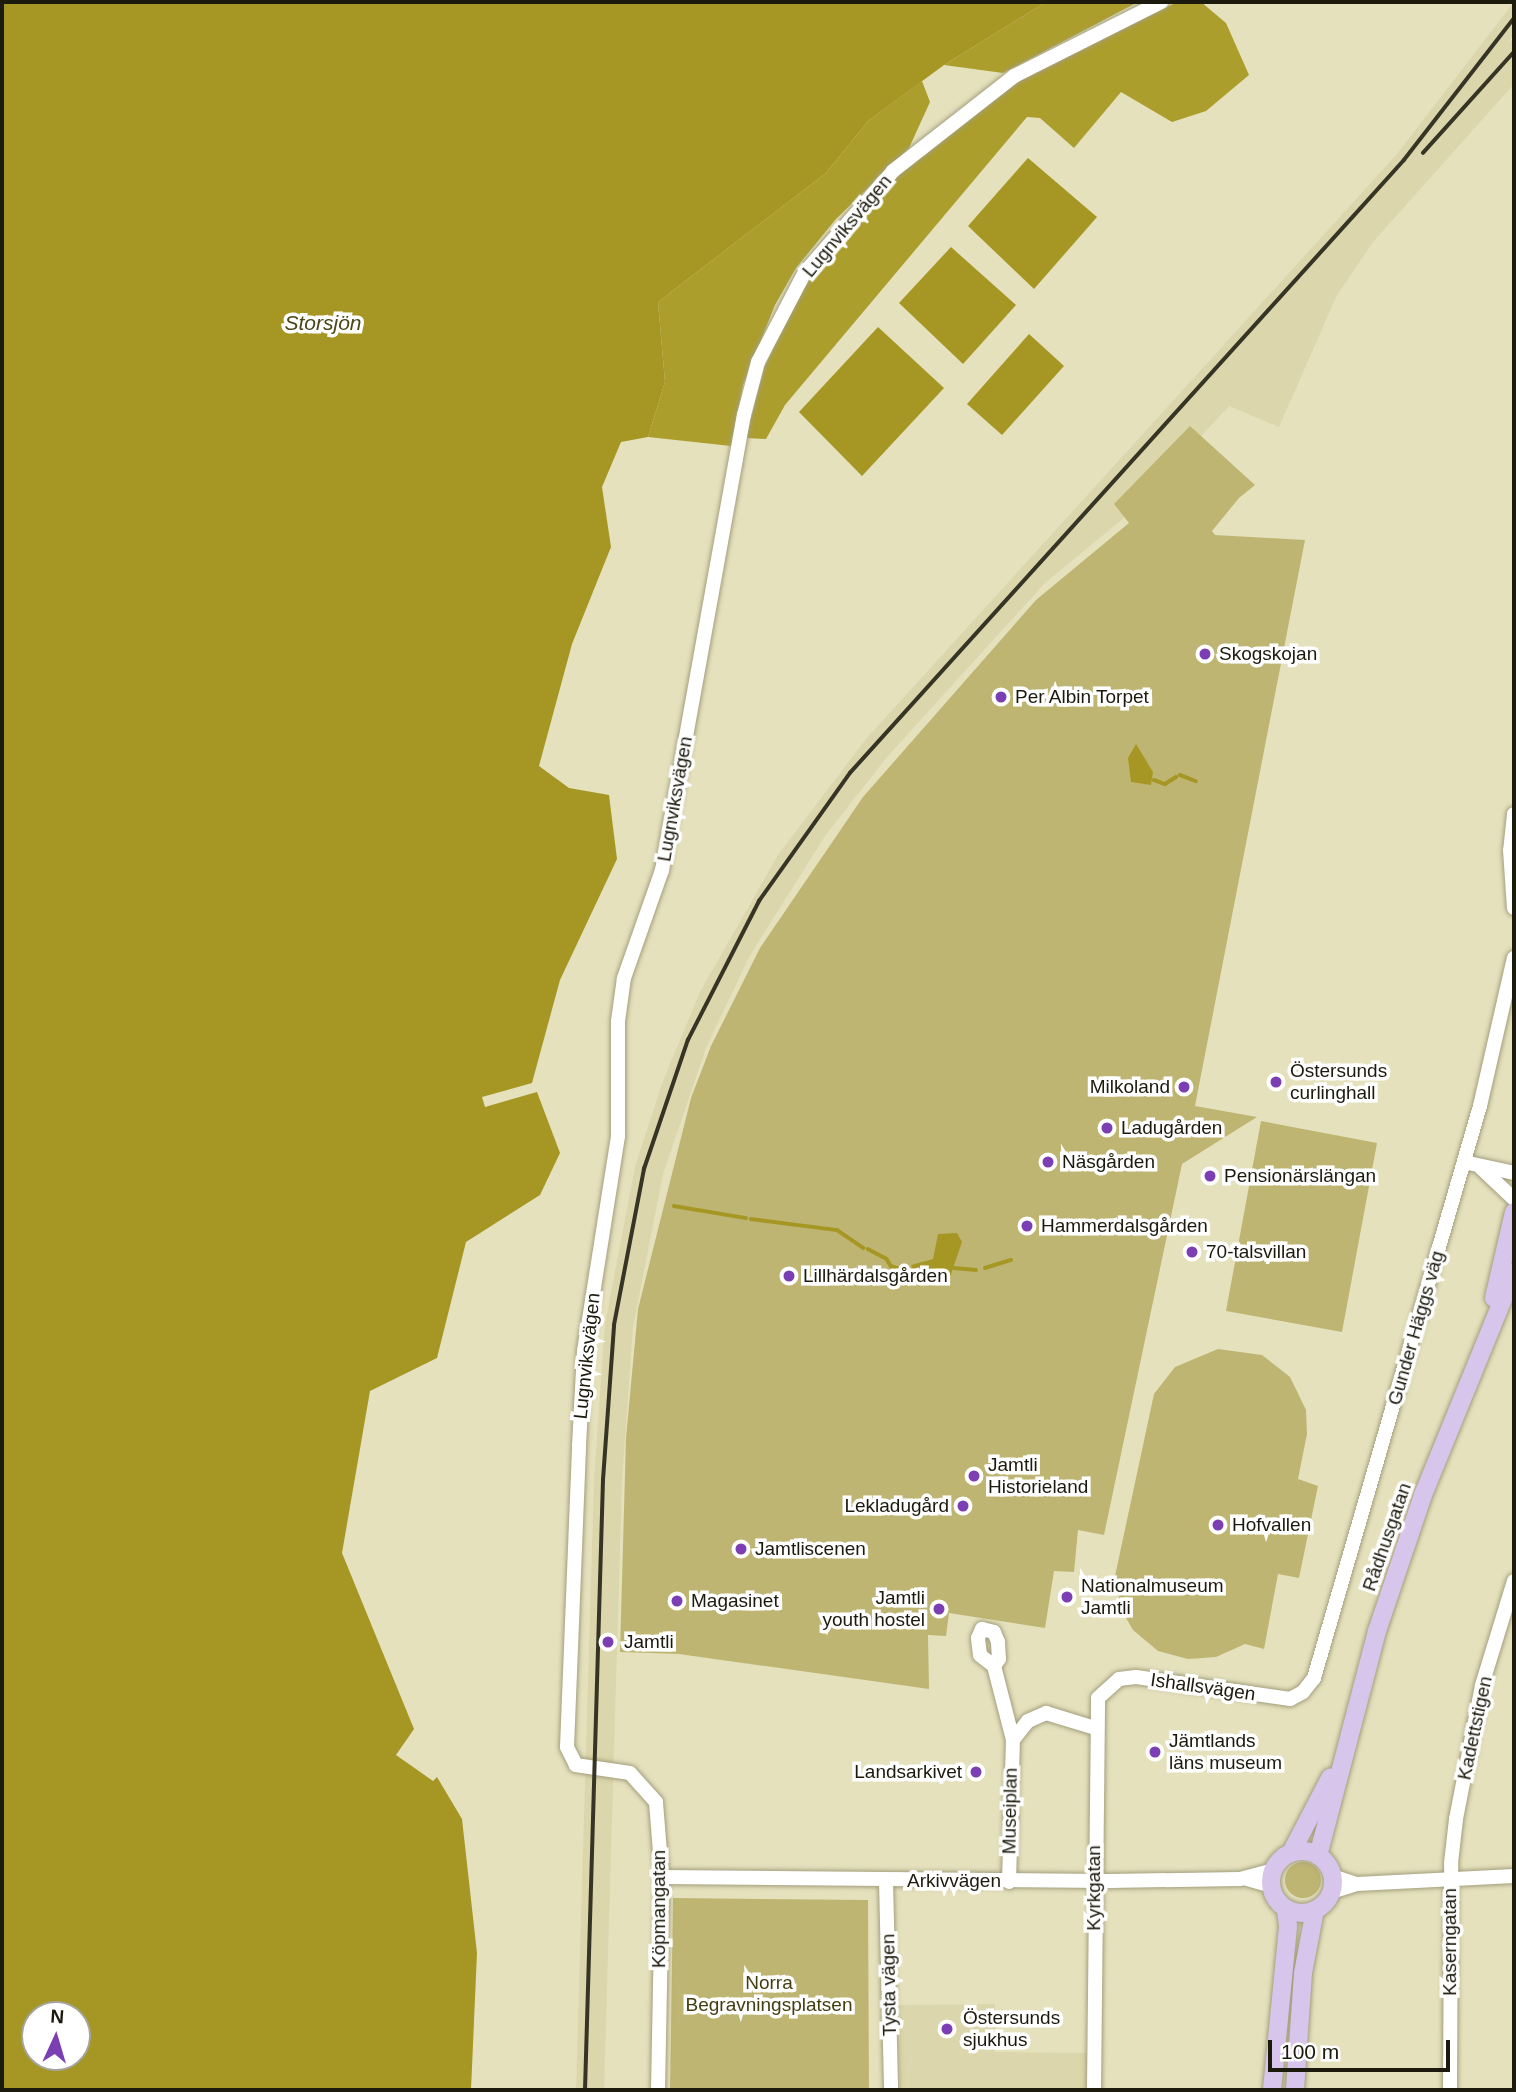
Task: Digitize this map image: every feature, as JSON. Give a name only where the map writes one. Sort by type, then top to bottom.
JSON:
[{"type":"main road","name":"Rådhusgatan","points":[[1483,1346],[1514,1213],[1514,1199]]},
{"type":"main road","name":"Rådhusgatan","points":[[1318,1856],[1345,1746],[1423,1495],[1514,1272]]},
{"type":"main road","name":"Rådhusgatan","points":[[1291,1853],[1345,1746]]},
{"type":"main road","points":[[1272,2090],[1288,1926],[1286,1909],[1272,1878],[1291,1853],[1318,1856],[1331,1884],[1315,1910],[1303,1973],[1295,2090]]},
{"type":"main road","points":[[1286,1909],[1315,1910]]},
{"type":"street","name":"Lugnviksvägen","points":[[596,1768],[576,1765],[567,1747],[584,1352],[618,1136],[618,1021],[624,978],[662,870],[744,415],[758,362],[805,272],[893,171],[1014,76],[1161,2]]},
{"type":"street","points":[[1514,814],[1510,849],[1514,908]]},
{"type":"street","name":"Gunder Häggs väg","points":[[1303,1692],[1321,1662],[1464,1162],[1514,958]]},
{"type":"street","points":[[1464,1162],[1514,1173]]},
{"type":"street","points":[[1479,1167],[1514,1199]]},
{"type":"street","name":"Kadettstigen","points":[[1450,1878],[1456,1819],[1482,1685],[1514,1581]]},
{"type":"street","name":"Museiplan","points":[[994,1666],[1013,1740],[1009,1882]]},
{"type":"street","name":"Ishallsvägen","points":[[1104,1688],[1136,1677],[1290,1699],[1303,1692]]},
{"type":"street","name":"Kyrkgatan","points":[[1094,2090],[1095,1728],[1098,1698],[1104,1688]]},
{"type":"street","name":"Museiplan","points":[[1013,1740],[1028,1721],[1046,1713],[1062,1714],[1095,1728]]},
{"type":"street","name":"Köpmangatan","points":[[596,1768],[629,1773],[656,1802],[662,1877],[658,2090]]},
{"type":"street","points":[[1331,1884],[1514,1876]]},
{"type":"street","name":"Arkivvägen","points":[[662,1877],[1009,1882],[1272,1878]]},
{"type":"street","name":"Kaserngatan","points":[[1450,1878],[1450,2090]]},
{"type":"street","name":"Tysta vägen","points":[[886,1881],[891,2090]]},
{"type":"shaded area","points":[[1046,2],[1138,2],[1003,73],[944,65]]},
{"type":"shaded area","points":[[1177,2],[1201,2],[1226,23],[1249,75],[1206,111],[1172,122],[1121,92],[1074,148],[1040,118],[1027,117],[785,405],[766,439],[746,438],[764,368],[795,302],[830,249],[886,186],[948,133],[1021,80]]},
{"type":"shaded area","points":[[1514,2],[1514,34],[1507,44],[1514,38],[1514,84],[1373,242],[1337,295],[1279,427],[1229,406],[1130,513],[1045,583],[887,757],[825,836],[749,957],[706,1048],[663,1174],[633,1327],[622,1481],[604,2090],[576,2090],[594,1480],[605,1324],[635,1167],[663,1081],[700,992],[778,855],[866,739],[1397,154]]},
{"type":"shaded area","points":[[922,81],[930,102],[909,148],[836,219],[796,268],[775,305],[743,385],[731,446],[648,437],[665,382],[658,302],[826,173],[868,121]]},
{"type":"shaded area","name":"Östersunds sjukhus","points":[[995,2004],[995,2052],[1087,2053],[1086,2090],[900,2090],[899,2005]]},
{"type":"green space","name":"Jamtli","points":[[1190,426],[1255,485],[1239,498],[1212,531],[1215,535],[1305,540],[1195,1106],[1257,1117],[1182,1164],[1104,1535],[1078,1530],[1074,1572],[1054,1571],[1045,1628],[949,1613],[946,1636],[928,1635],[929,1689],[679,1654],[620,1652],[626,1438],[638,1309],[691,1098],[711,1046],[760,948],[863,797],[1036,600],[1129,523],[1114,504]]},
{"type":"green space","points":[[1261,1121],[1377,1143],[1342,1332],[1226,1311]]},
{"type":"green space","name":"Hofvallen","points":[[1218,1349],[1262,1355],[1290,1377],[1306,1410],[1307,1434],[1298,1479],[1318,1486],[1299,1578],[1278,1574],[1264,1649],[1245,1644],[1216,1657],[1188,1659],[1158,1651],[1133,1630],[1122,1611],[1115,1576],[1154,1394],[1175,1367]]},
{"type":"green space","points":[[1303,1862],[1316,1867],[1321,1880],[1316,1893],[1303,1898],[1290,1893],[1285,1880],[1290,1867]]},
{"type":"green space","name":"Norra Begravningsplatsen","points":[[673,1898],[868,1900],[869,2090],[670,2090]]},
{"type":"water","name":"Storsjön","points":[[2,2],[1046,2],[944,65],[868,121],[826,173],[658,302],[665,382],[648,437],[621,442],[602,487],[611,547],[572,644],[539,766],[569,788],[609,795],[617,859],[560,980],[532,1083],[482,1097],[485,1107],[537,1092],[560,1153],[540,1195],[466,1242],[437,1358],[370,1391],[342,1553],[414,1729],[396,1755],[433,1781],[437,1777],[462,1819],[477,1953],[471,2090],[2,2090]]},
{"type":"water","points":[[1028,158],[1097,217],[1034,289],[968,226]]},
{"type":"water","points":[[951,247],[1016,305],[963,364],[899,303]]},
{"type":"water","points":[[878,327],[944,388],[862,476],[799,412]]},
{"type":"water","points":[[1029,334],[1064,366],[1002,435],[967,404]]},
{"type":"water","points":[[1136,744],[1153,772],[1151,785],[1131,782],[1128,758]]},
{"type":"water","points":[[957,1233],[962,1242],[950,1277],[946,1281],[916,1281],[911,1265],[933,1259],[938,1234]]},
{"type":"waterway","points":[[1180,775],[1196,781]]},
{"type":"waterway","points":[[1154,780],[1165,784],[1176,777]]},
{"type":"waterway","points":[[674,1206],[746,1218]]},
{"type":"waterway","points":[[751,1219],[837,1230],[864,1248]]},
{"type":"waterway","points":[[868,1249],[887,1259],[891,1266],[910,1272]]},
{"type":"waterway","points":[[985,1268],[1011,1260]]},
{"type":"waterway","points":[[954,1268],[976,1270]]},
{"type":"railway","points":[[585,2090],[603,1480],[614,1325],[644,1169],[688,1040],[759,901],[850,773],[1404,160],[1514,18]]},
{"type":"railway","points":[[1423,153],[1514,52]]},
{"type":"place","name":"Skogskojan","points":[[1205,654]]},
{"type":"place","name":"Per Albin Torpet","points":[[1001,697]]},
{"type":"place","name":"Östersunds curlinghall","points":[[1276,1082]]},
{"type":"place","name":"Milkoland","points":[[1184,1087]]},
{"type":"place","name":"Ladugården","points":[[1107,1128]]},
{"type":"place","name":"Näsgården","points":[[1048,1162]]},
{"type":"place","name":"Pensionärslängan","points":[[1210,1176]]},
{"type":"place","name":"Hammerdalsgården","points":[[1027,1226]]},
{"type":"place","name":"70-talsvillan","points":[[1192,1252]]},
{"type":"place","name":"Lillhärdalsgården","points":[[789,1276]]},
{"type":"place","name":"Jamtli Historieland","points":[[974,1476]]},
{"type":"place","name":"Lekladugård","points":[[963,1506]]},
{"type":"place","name":"Hofvallen","points":[[1218,1525]]},
{"type":"place","name":"Jamtliscenen","points":[[741,1549]]},
{"type":"place","name":"Nationalmuseum Jamtli","points":[[1067,1597]]},
{"type":"place","name":"Magasinet","points":[[677,1601]]},
{"type":"place","name":"Jamtli youth hostel","points":[[939,1609]]},
{"type":"place","name":"Jamtli","points":[[608,1642]]},
{"type":"place","name":"Jämtlands läns museum","points":[[1155,1752]]},
{"type":"place","name":"Landsarkivet","points":[[976,1772]]},
{"type":"place","name":"Östersunds sjukhus","points":[[947,2029]]}]
